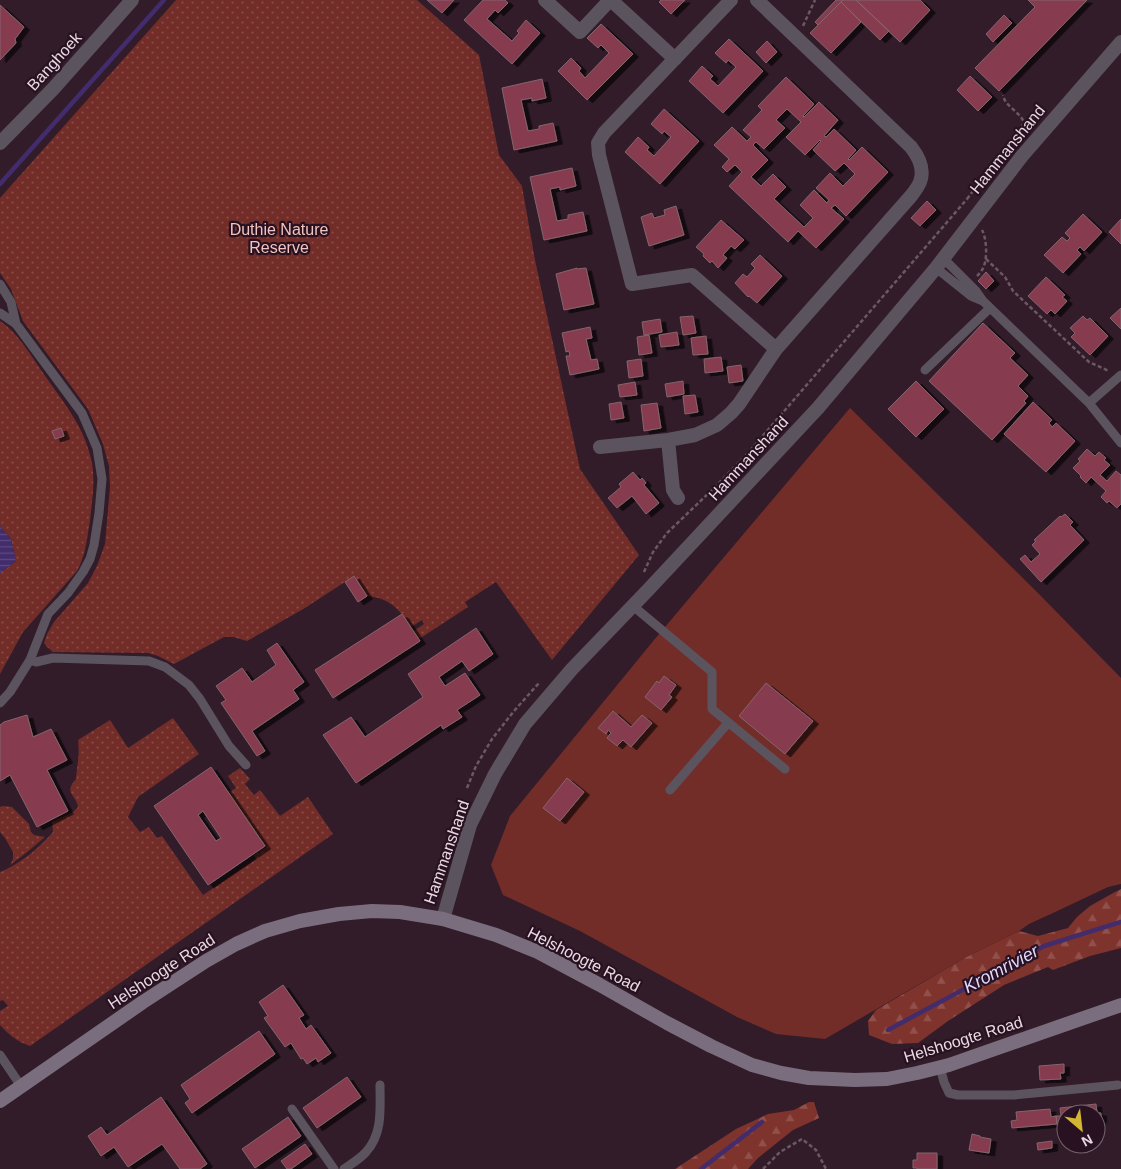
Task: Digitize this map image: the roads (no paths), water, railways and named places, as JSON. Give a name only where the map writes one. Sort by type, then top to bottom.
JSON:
[{"type":"main road","name":"Helshoogte Road","points":[[0,1100],[143,1002],[236,944],[265,931],[300,921],[339,914],[372,911],[400,912],[443,919],[496,935],[538,952],[693,1037],[752,1065],[781,1074],[809,1078],[887,1079],[918,1073],[1121,1005]]},
{"type":"street","name":"Banghoek","points":[[0,143],[53,89],[132,0]]},
{"type":"street","points":[[545,0],[580,32],[611,0],[675,59]]},
{"type":"street","points":[[731,0],[604,133],[598,143],[599,154],[632,284],[692,275],[776,349]]},
{"type":"street","points":[[600,447],[668,440],[695,435],[717,425],[739,404],[776,349],[911,196],[921,181],[922,167],[917,154],[911,147],[757,0]]},
{"type":"street","name":"Hammanshand","points":[[443,919],[470,825],[495,774],[525,724],[572,669],[818,408],[940,263],[1022,156],[1121,42]]},
{"type":"street","points":[[668,440],[673,490],[678,498]]},
{"type":"lane","points":[[940,263],[976,291],[987,305],[1090,403],[1121,443]]},
{"type":"lane","points":[[0,284],[11,302],[16,324]]},
{"type":"lane","points":[[925,370],[987,305]]},
{"type":"lane","points":[[0,313],[16,324],[82,413],[97,448],[102,479],[99,513],[90,559],[68,593],[48,614],[30,660],[10,692],[0,703]]},
{"type":"lane","points":[[1090,403],[1121,375]]},
{"type":"lane","points":[[633,606],[712,672],[712,709],[785,770]]},
{"type":"lane","points":[[30,660],[36,662],[53,658],[149,660],[165,667],[189,685],[200,699],[229,746],[246,765]]},
{"type":"lane","points":[[670,790],[728,723]]},
{"type":"lane","points":[[0,1056],[21,1086]]},
{"type":"lane","points":[[940,1067],[949,1092],[958,1095],[1014,1096],[1118,1085]]},
{"type":"lane","points":[[344,1169],[366,1151],[378,1129],[380,1085]]},
{"type":"lane","points":[[292,1109],[334,1169]]},
{"type":"waterway","points":[[0,184],[164,0]]},
{"type":"waterway","name":"Kromrivier","points":[[888,1030],[1044,946],[1121,922]]},
{"type":"waterway","name":"Kromrivier","points":[[701,1169],[762,1122]]},
{"type":"park label","name":"Duthie Nature Reserve","points":[[279,238]]}]
